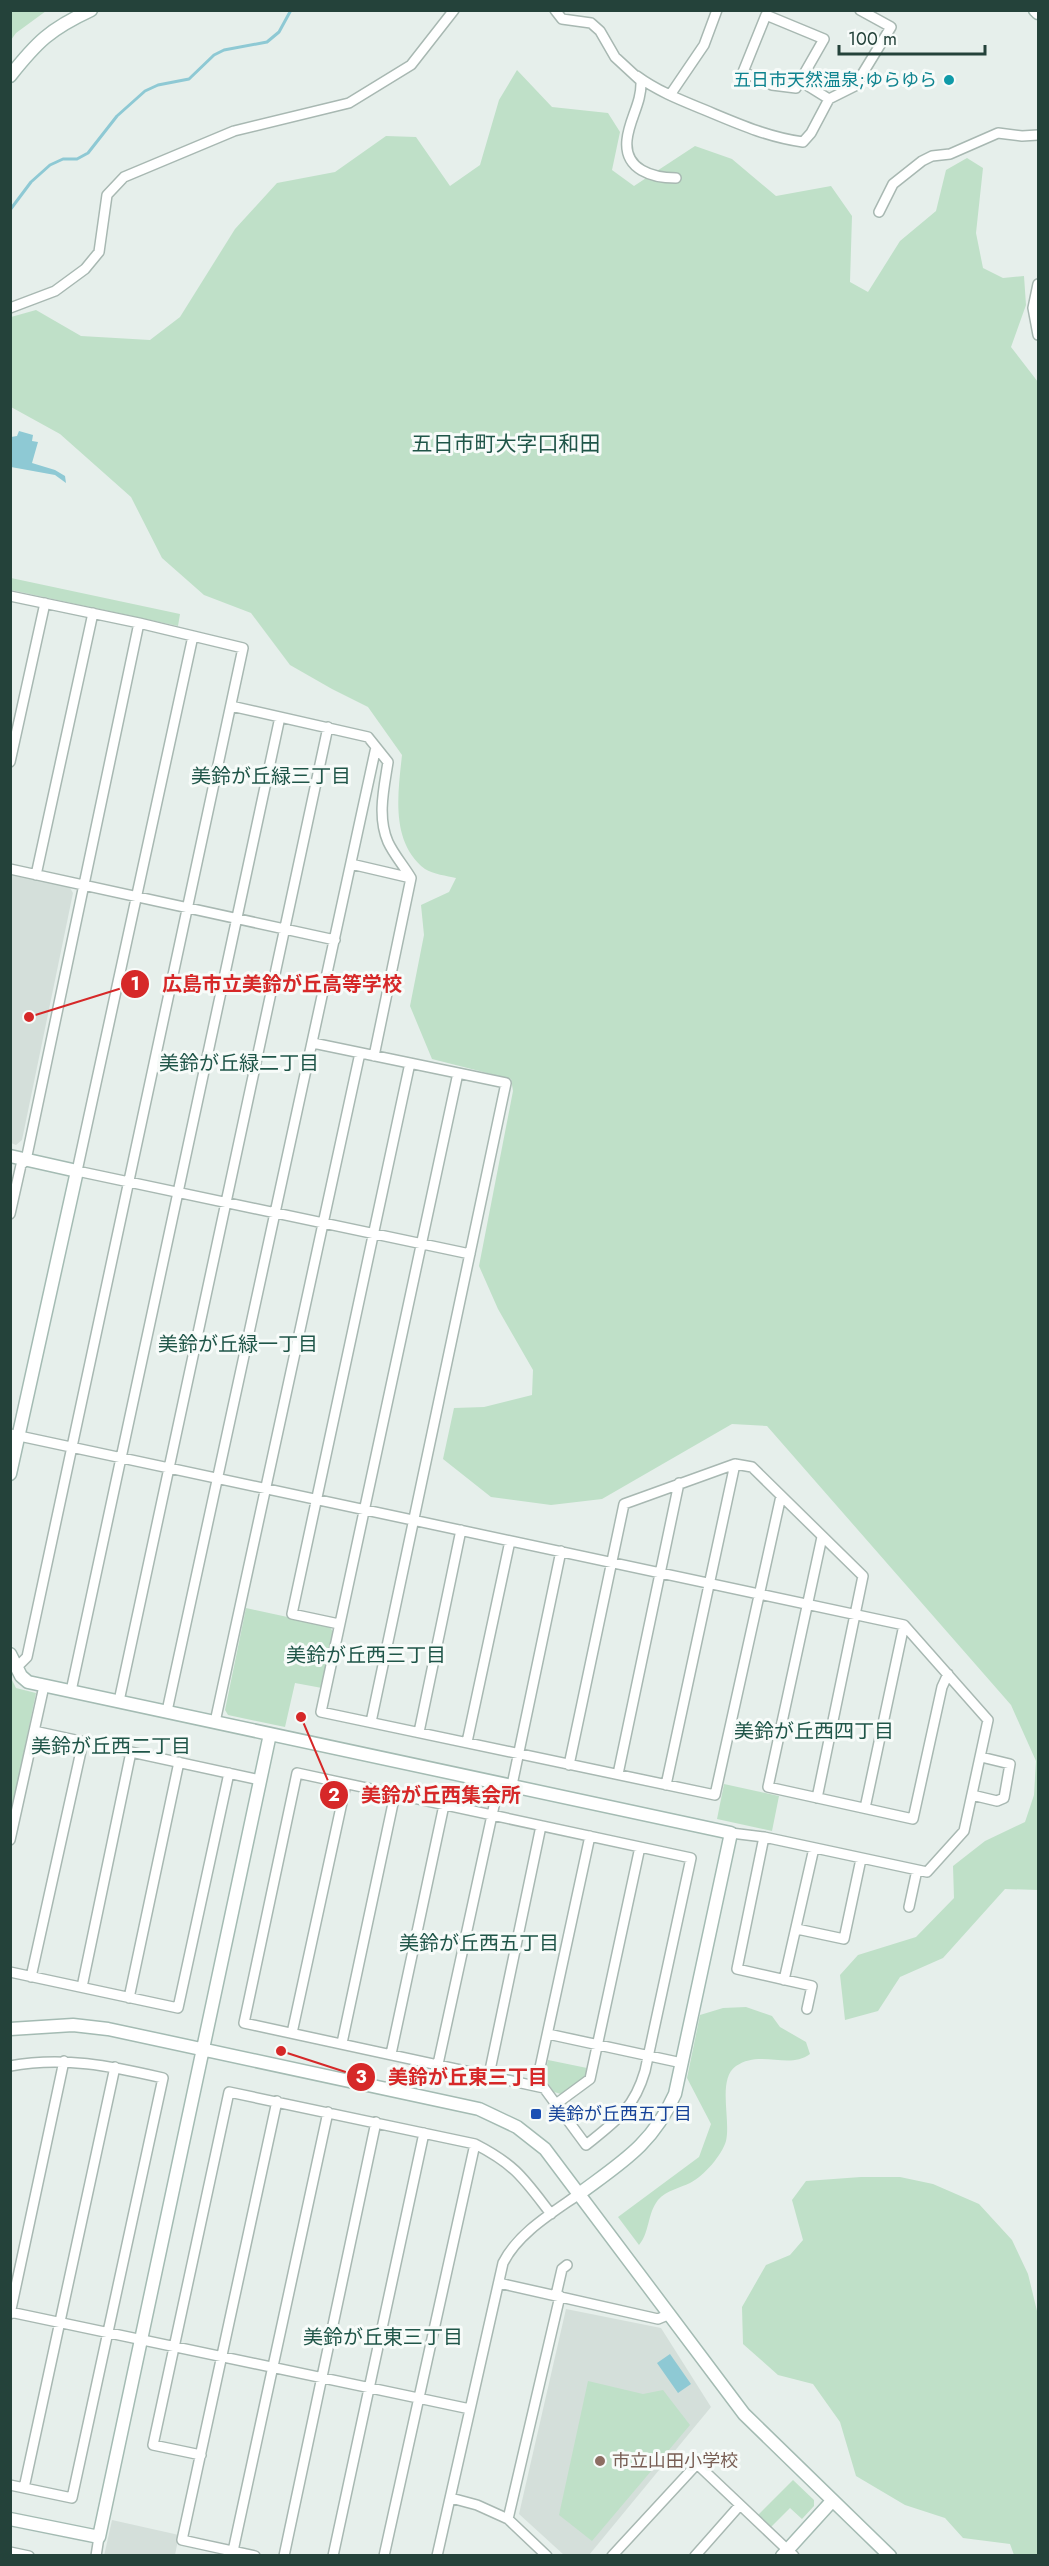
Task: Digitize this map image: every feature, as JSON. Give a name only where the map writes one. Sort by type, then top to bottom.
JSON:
[{"type":"street","points":[[10,76],[33,48],[60,25],[91,10]]},
{"type":"street","points":[[10,308],[55,291],[85,269],[96,257],[100,245],[107,195],[124,177],[234,131],[349,103],[411,65],[454,10]]},
{"type":"street","points":[[555,10],[562,19],[591,23],[600,31],[615,57],[641,81],[642,92],[627,138],[630,157],[638,169],[645,174],[676,178]]},
{"type":"street","points":[[670,95],[704,45],[717,10]]},
{"type":"street","points":[[637,76],[670,95],[775,138],[803,142],[811,134],[829,99],[855,86],[891,27],[860,10]]},
{"type":"street","points":[[1035,10],[1038,13]]},
{"type":"street","points":[[768,13],[824,39],[800,81],[796,88],[772,85],[743,72],[768,13]]},
{"type":"street","points":[[800,81],[829,99]]},
{"type":"street","points":[[879,212],[893,184],[932,156],[951,154],[998,133],[1038,135]]},
{"type":"street","points":[[1038,284],[1033,308],[1038,335]]},
{"type":"street","points":[[10,596],[243,648],[127,1181],[27,1657],[16,1668]]},
{"type":"street","points":[[10,762],[13,734],[45,603]]},
{"type":"street","points":[[36,875],[93,613]]},
{"type":"street","points":[[10,1214],[21,1165],[26,1160],[139,623]]},
{"type":"street","points":[[10,1474],[15,1435],[77,1171],[193,636]]},
{"type":"street","points":[[231,706],[368,737],[388,762],[382,798],[383,818],[388,841],[411,878],[374,1056]]},
{"type":"street","points":[[71,1691],[280,717]]},
{"type":"street","points":[[119,1701],[328,727]]},
{"type":"street","points":[[167,1711],[376,747]]},
{"type":"street","points":[[351,864],[411,878]]},
{"type":"street","points":[[10,869],[335,940]]},
{"type":"street","points":[[313,1043],[506,1083],[371,1722]]},
{"type":"street","points":[[215,1722],[360,1053]]},
{"type":"street","points":[[339,1624],[292,1614],[410,1063]]},
{"type":"street","points":[[458,1073],[321,1712],[715,1796],[781,1496]]},
{"type":"street","points":[[10,1156],[470,1254]]},
{"type":"street","points":[[10,1654],[16,1668],[28,1682],[44,1686],[731,1833],[927,1872],[964,1831],[988,1720],[904,1625],[15,1435]]},
{"type":"street","points":[[666,1785],[735,1464]]},
{"type":"street","points":[[569,1765],[624,1504],[735,1464],[753,1467],[863,1576],[817,1798]]},
{"type":"street","points":[[618,1774],[679,1483]]},
{"type":"street","points":[[419,1732],[461,1530]]},
{"type":"street","points":[[822,1537],[768,1787],[913,1819],[942,1687],[948,1674]]},
{"type":"street","points":[[467,1742],[510,1541]]},
{"type":"street","points":[[512,1785],[561,1551]]},
{"type":"street","points":[[865,1808],[904,1625]]},
{"type":"street","points":[[10,1840],[44,1686]]},
{"type":"street","points":[[34,1731],[261,1780]]},
{"type":"street","points":[[96,2556],[270,1734]]},
{"type":"street","points":[[31,1977],[83,1742]]},
{"type":"street","points":[[82,1987],[131,1752]]},
{"type":"street","points":[[972,1795],[997,1802],[1004,1798],[1011,1764],[981,1756]]},
{"type":"street","points":[[129,1998],[179,1762]]},
{"type":"street","points":[[10,1972],[178,2008],[228,1773]]},
{"type":"street","points":[[297,1773],[492,1815],[691,1858],[640,2089],[633,2103],[620,2118],[586,2145],[544,2088],[244,2023],[297,1773]]},
{"type":"street","points":[[438,2064],[499,1783]]},
{"type":"street","points":[[292,2033],[346,1784]]},
{"type":"street","points":[[342,2043],[395,1794]]},
{"type":"street","points":[[391,2054],[444,1804]]},
{"type":"street","points":[[489,2075],[541,1826]]},
{"type":"street","points":[[437,2556],[503,2263],[509,2251],[551,2214],[637,2151],[665,2117],[675,2094],[731,1833]]},
{"type":"street","points":[[537,2086],[590,1836]]},
{"type":"street","points":[[765,1838],[737,1969],[812,1986],[807,2009]]},
{"type":"street","points":[[556,2104],[590,2079],[640,1847]]},
{"type":"street","points":[[784,1980],[814,1848]]},
{"type":"street","points":[[797,1929],[844,1939],[861,1859]]},
{"type":"street","points":[[909,1907],[916,1870]]},
{"type":"street","points":[[10,2028],[73,2025],[108,2029],[493,2114],[533,2138],[545,2150],[744,2414],[890,2556]]},
{"type":"street","points":[[548,2034],[682,2063]]},
{"type":"street","points":[[10,2066],[34,2061],[64,2061],[115,2067],[163,2078],[72,2498],[10,2485]]},
{"type":"street","points":[[64,2061],[11,2312],[470,2409]]},
{"type":"street","points":[[24,2488],[115,2067]]},
{"type":"street","points":[[201,2455],[153,2445],[229,2092],[475,2144],[498,2156],[518,2171],[551,2214]]},
{"type":"street","points":[[255,2556],[182,2540],[277,2101]]},
{"type":"street","points":[[232,2551],[328,2112]]},
{"type":"street","points":[[284,2556],[376,2122]]},
{"type":"street","points":[[333,2556],[424,2133]]},
{"type":"street","points":[[384,2556],[417,2398],[475,2144]]},
{"type":"street","points":[[508,2519],[562,2269],[567,2265]]},
{"type":"street","points":[[499,2283],[658,2319],[670,2314]]},
{"type":"street","points":[[612,2556],[697,2464],[788,2553],[832,2500]]},
{"type":"street","points":[[451,2498],[477,2505],[508,2519],[548,2556]]},
{"type":"street","points":[[694,2556],[740,2505]]},
{"type":"street","points":[[10,2518],[99,2537]]},
{"type":"street","points":[[10,2552],[29,2556]]},
{"type":"shaded area","points":[[11,874],[69,886],[73,893],[22,1140],[16,1145],[11,1143]]},
{"type":"shaded area","name":"市立山田小学校","points":[[566,2309],[661,2328],[711,2407],[589,2555],[564,2555],[519,2514]]},
{"type":"shaded area","points":[[112,2520],[179,2535],[175,2555],[104,2556]]},
{"type":"green space","points":[[11,10],[46,11],[16,33],[11,40]]},
{"type":"green space","points":[[517,70],[552,107],[608,113],[620,132],[612,170],[634,186],[695,146],[732,159],[776,196],[831,186],[852,216],[850,282],[868,292],[900,241],[936,211],[946,170],[967,158],[983,168],[976,233],[983,268],[1003,278],[1024,276],[1026,305],[1011,347],[1038,382],[1038,1890],[1005,1889],[943,1958],[900,1977],[878,2011],[845,2020],[840,1975],[858,1955],[916,1937],[954,1898],[953,1866],[985,1841],[1025,1822],[1034,1795],[1036,1761],[1011,1705],[767,1426],[732,1424],[602,1499],[551,1505],[491,1497],[443,1459],[454,1408],[484,1407],[532,1395],[533,1370],[498,1309],[479,1266],[513,1091],[511,1079],[432,1059],[410,1006],[424,935],[421,905],[449,892],[456,878],[425,869],[406,845],[401,831],[398,801],[402,755],[368,707],[290,665],[251,613],[204,595],[162,558],[131,497],[60,434],[11,407],[11,317],[36,310],[81,336],[150,340],[180,317],[235,229],[277,183],[335,172],[386,136],[416,137],[450,186],[480,165],[499,100]]},
{"type":"green space","points":[[11,578],[180,614],[178,626],[11,590]]},
{"type":"green space","points":[[246,1608],[329,1626],[334,1633],[322,1688],[295,1683],[285,1727],[228,1715],[225,1710]]},
{"type":"green space","points":[[11,1678],[16,1688],[36,1693],[11,1814]]},
{"type":"green space","points":[[724,1784],[779,1796],[772,1831],[717,1819]]},
{"type":"green space","points":[[746,2007],[772,2016],[780,2027],[806,2042],[810,2054],[793,2060],[745,2061],[730,2072],[726,2090],[727,2132],[724,2147],[717,2159],[701,2175],[658,2200],[639,2245],[618,2217],[699,2157],[711,2124],[687,2078],[700,2015],[723,2008]]},
{"type":"green space","points":[[548,2060],[587,2068],[586,2077],[561,2094],[554,2092],[544,2078]]},
{"type":"green space","points":[[900,2177],[933,2184],[979,2204],[1012,2240],[1028,2274],[1038,2315],[1038,2555],[1014,2555],[1010,2544],[963,2538],[945,2518],[905,2505],[856,2476],[840,2422],[813,2384],[778,2375],[743,2344],[742,2307],[766,2265],[790,2255],[803,2240],[792,2200],[806,2181]]},
{"type":"green space","points":[[588,2381],[643,2394],[663,2390],[690,2425],[592,2541],[559,2515]]},
{"type":"green space","points":[[793,2480],[814,2500],[814,2506],[802,2519],[790,2508],[771,2527],[758,2515]]},
{"type":"water","points":[[19,431],[33,435],[32,441],[38,442],[32,463],[55,470],[65,476],[66,483],[55,475],[11,467],[11,437],[17,436]]},
{"type":"water","points":[[670,2354],[691,2384],[678,2393],[657,2363]]},
{"type":"waterway","points":[[10,210],[31,182],[50,165],[63,159],[77,159],[88,153],[117,116],[145,91],[158,85],[189,79],[214,55],[224,50],[267,42],[279,32],[291,10]]},
{"type":"place","name":"五日市天然温泉;ゆらゆら","points":[[949,80]]},
{"type":"place","name":"広島市立美鈴が丘高等学校","points":[[29,1017]]},
{"type":"place","name":"美鈴が丘西集会所","points":[[301,1717]]},
{"type":"place","name":"美鈴が丘東三丁目","points":[[281,2051]]},
{"type":"place","name":"美鈴が丘西五丁目","points":[[536,2114]]},
{"type":"place","name":"市立山田小学校","points":[[600,2461]]},
{"type":"district","name":"五日市町大字口和田","points":[[506,444]]},
{"type":"district","name":"美鈴が丘緑三丁目","points":[[271,776]]},
{"type":"district","name":"美鈴が丘緑二丁目","points":[[239,1063]]},
{"type":"district","name":"美鈴が丘緑一丁目","points":[[238,1344]]},
{"type":"district","name":"美鈴が丘西三丁目","points":[[366,1655]]},
{"type":"district","name":"美鈴が丘西四丁目","points":[[814,1731]]},
{"type":"district","name":"美鈴が丘西二丁目","points":[[111,1746]]},
{"type":"district","name":"美鈴が丘西五丁目","points":[[479,1943]]},
{"type":"district","name":"美鈴が丘東三丁目","points":[[383,2337]]}]
